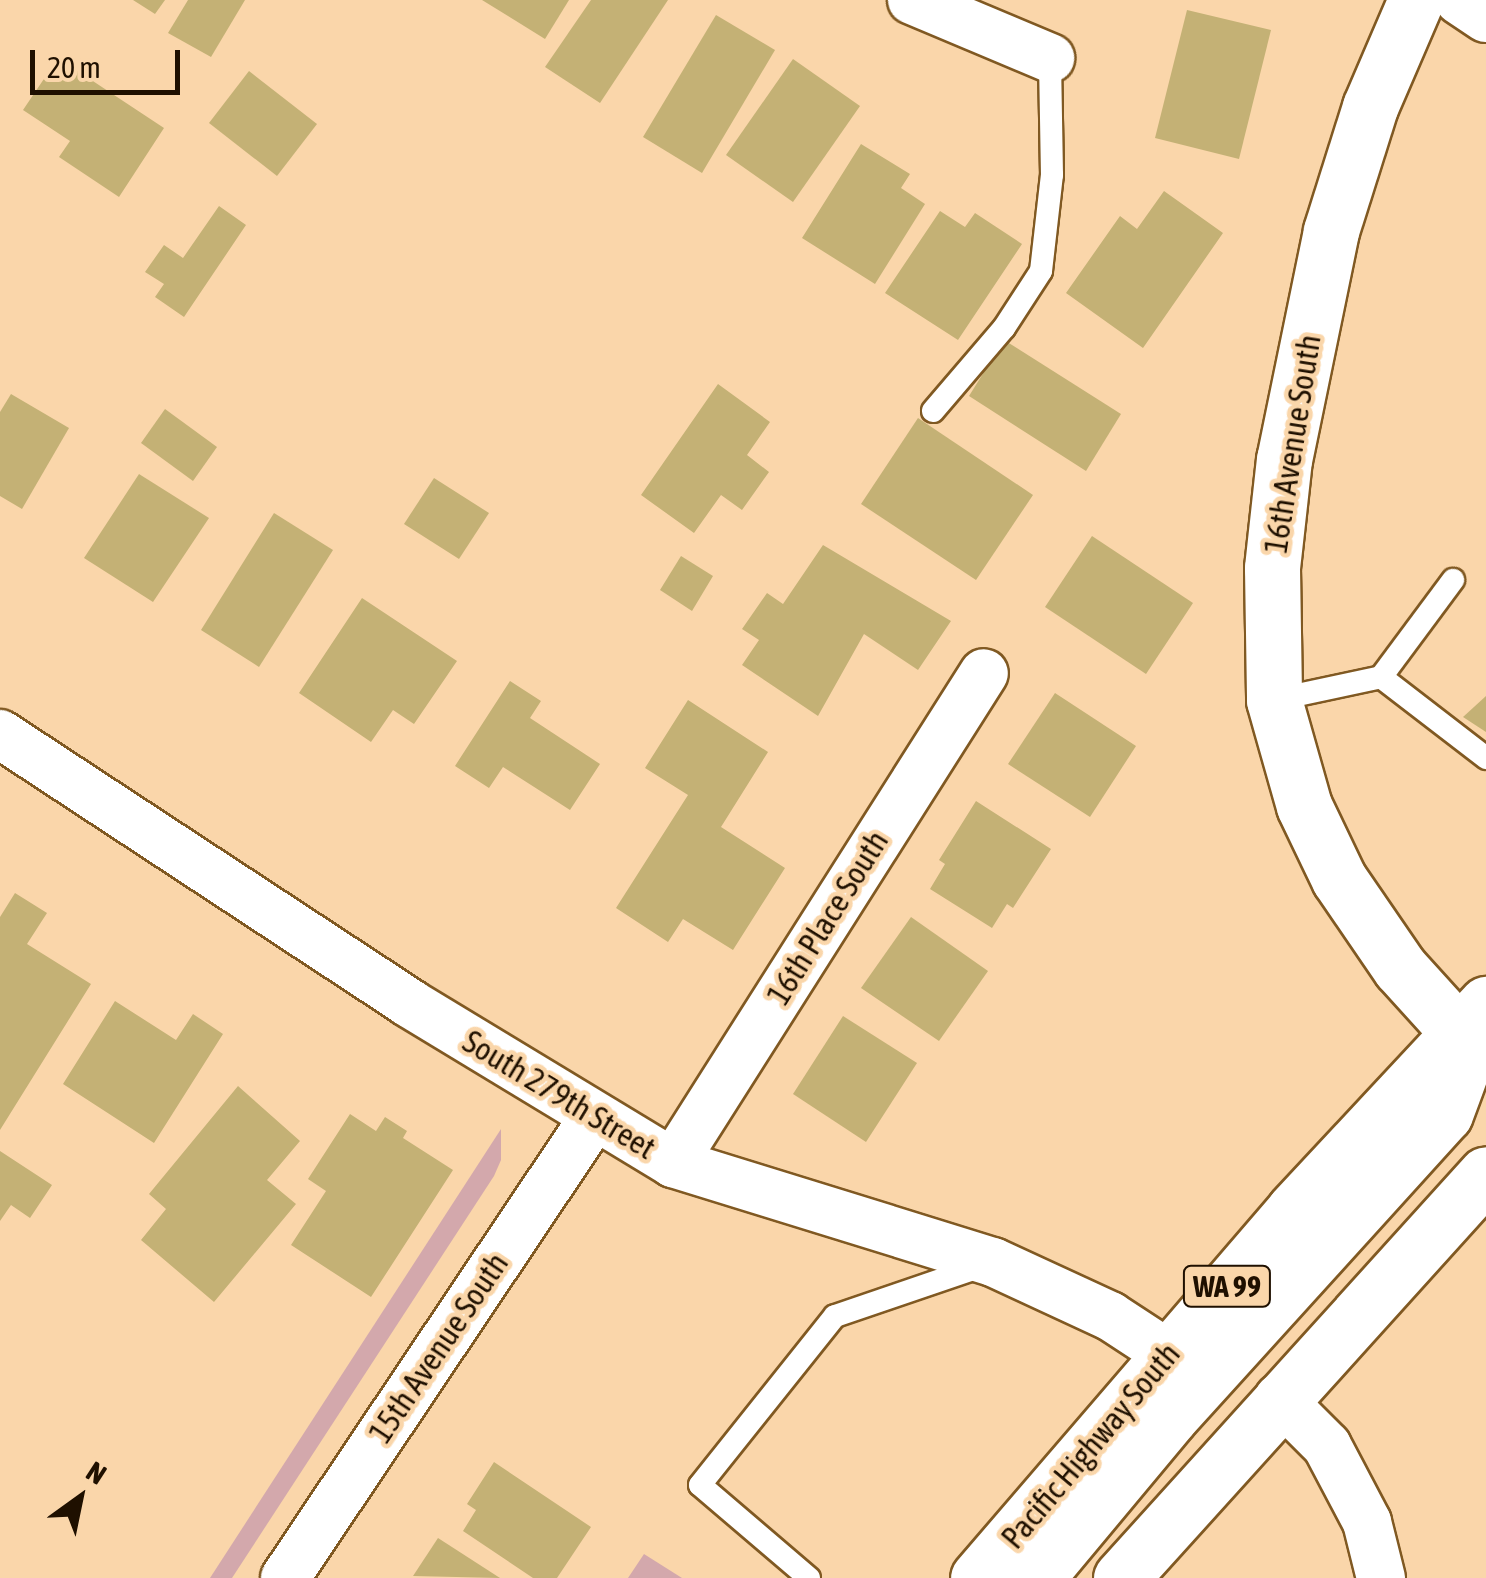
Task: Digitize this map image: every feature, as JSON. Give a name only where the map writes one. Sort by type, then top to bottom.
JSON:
[{"type":"main road","name":"16th Avenue South","points":[[1416,0],[1370,108],[1331,231],[1284,459],[1272,568],[1274,700],[1304,806],[1339,879],[1400,968],[1472,1018]]},
{"type":"main road","name":"Pacific Highway South","points":[[978,1578],[1168,1354],[1472,1018]]},
{"type":"main road","points":[[1036,1578],[1170,1416],[1446,1114],[1462,1068],[1472,1018]]},
{"type":"main road","points":[[1120,1578],[1486,1174]]},
{"type":"street","points":[[912,0],[1050,58]]},
{"type":"street","points":[[1459,0],[1486,18]]},
{"type":"street","name":"16th Place South","points":[[673,1163],[984,673]]},
{"type":"street","name":"South 279th Street","points":[[0,734],[592,1119],[673,1163],[993,1262],[1110,1316],[1168,1354]]},
{"type":"street","name":"15th Avenue South","points":[[285,1578],[592,1119]]},
{"type":"street","points":[[1280,1398],[1327,1446],[1367,1522],[1381,1578]]},
{"type":"lane","points":[[933,411],[1004,328],[1041,271],[1052,176],[1050,58]]},
{"type":"lane","points":[[1274,700],[1382,678],[1452,580]]},
{"type":"lane","points":[[1382,678],[1486,758]]},
{"type":"lane","points":[[809,1578],[700,1485],[835,1316],[938,1286],[993,1262]]},
{"type":"shaded area","points":[[501,1129],[501,1160],[494,1176],[232,1578],[210,1578]]},
{"type":"shaded area","points":[[644,1554],[682,1578],[628,1578]]},
{"type":"building","points":[[133,0],[165,0],[155,14]]},
{"type":"building","points":[[188,0],[245,0],[211,57],[168,33]]},
{"type":"building","points":[[482,0],[569,0],[545,39]]},
{"type":"building","points":[[591,0],[668,0],[600,103],[545,67]]},
{"type":"building","points":[[1187,10],[1271,30],[1239,159],[1155,138]]},
{"type":"building","points":[[716,15],[775,50],[702,173],[643,137]]},
{"type":"building","points":[[58,58],[164,128],[119,197],[59,157],[70,141],[23,110]]},
{"type":"building","points":[[793,59],[860,106],[793,202],[726,155]]},
{"type":"building","points":[[249,71],[317,124],[277,176],[209,123]]},
{"type":"building","points":[[861,144],[910,174],[901,188],[925,204],[875,284],[802,238]]},
{"type":"building","points":[[1164,191],[1223,233],[1143,348],[1066,293],[1120,216],[1137,229]]},
{"type":"building","points":[[219,206],[246,225],[184,317],[155,297],[164,284],[145,272],[164,245],[183,258]]},
{"type":"building","points":[[940,211],[965,227],[975,213],[1022,244],[958,340],[885,293]]},
{"type":"building","points":[[1004,340],[1121,414],[1086,471],[969,396]]},
{"type":"building","points":[[718,384],[770,422],[747,455],[769,472],[742,510],[721,495],[694,533],[641,495]]},
{"type":"building","points":[[11,394],[69,428],[22,509],[0,496],[0,412]]},
{"type":"building","points":[[165,409],[217,447],[193,481],[141,443]]},
{"type":"building","points":[[918,418],[1033,495],[976,580],[861,504]]},
{"type":"building","points":[[139,474],[209,518],[153,602],[84,558]]},
{"type":"building","points":[[434,478],[489,513],[459,559],[404,524]]},
{"type":"building","points":[[274,513],[333,550],[259,667],[201,630]]},
{"type":"building","points":[[1092,536],[1193,603],[1146,674],[1045,607]]},
{"type":"building","points":[[823,545],[951,621],[918,670],[864,634],[818,716],[742,665],[759,640],[742,629],[767,593],[783,604]]},
{"type":"building","points":[[681,556],[713,576],[692,611],[660,590]]},
{"type":"building","points":[[362,598],[457,661],[414,724],[393,710],[371,742],[299,693]]},
{"type":"building","points":[[510,681],[541,701],[530,718],[600,764],[570,810],[503,767],[489,788],[455,766]]},
{"type":"building","points":[[1055,693],[1136,746],[1090,817],[1008,764]]},
{"type":"building","points":[[1486,696],[1486,732],[1463,717]]},
{"type":"building","points":[[688,700],[768,752],[721,827],[785,868],[733,950],[683,919],[668,942],[616,908],[688,795],[645,768]]},
{"type":"building","points":[[976,801],[1051,849],[1013,908],[1007,904],[992,928],[930,889],[945,864],[939,860]]},
{"type":"building","points":[[15,893],[47,913],[27,944],[91,984],[0,1130],[0,917]]},
{"type":"building","points":[[911,917],[988,971],[939,1041],[861,988]]},
{"type":"building","points":[[115,1001],[176,1040],[193,1014],[223,1034],[154,1143],[63,1084]]},
{"type":"building","points":[[843,1016],[917,1063],[866,1142],[793,1094]]},
{"type":"building","points":[[238,1086],[300,1141],[267,1180],[296,1204],[214,1302],[141,1240],[166,1209],[149,1194]]},
{"type":"building","points":[[350,1114],[376,1131],[385,1117],[407,1131],[403,1138],[453,1170],[371,1297],[291,1245],[326,1191],[308,1179]]},
{"type":"building","points":[[0,1151],[52,1185],[30,1218],[11,1205],[0,1221]]},
{"type":"building","points":[[494,1462],[591,1527],[557,1578],[533,1578],[463,1531],[476,1510],[467,1504]]},
{"type":"building","points":[[438,1538],[500,1578],[413,1576]]}]
